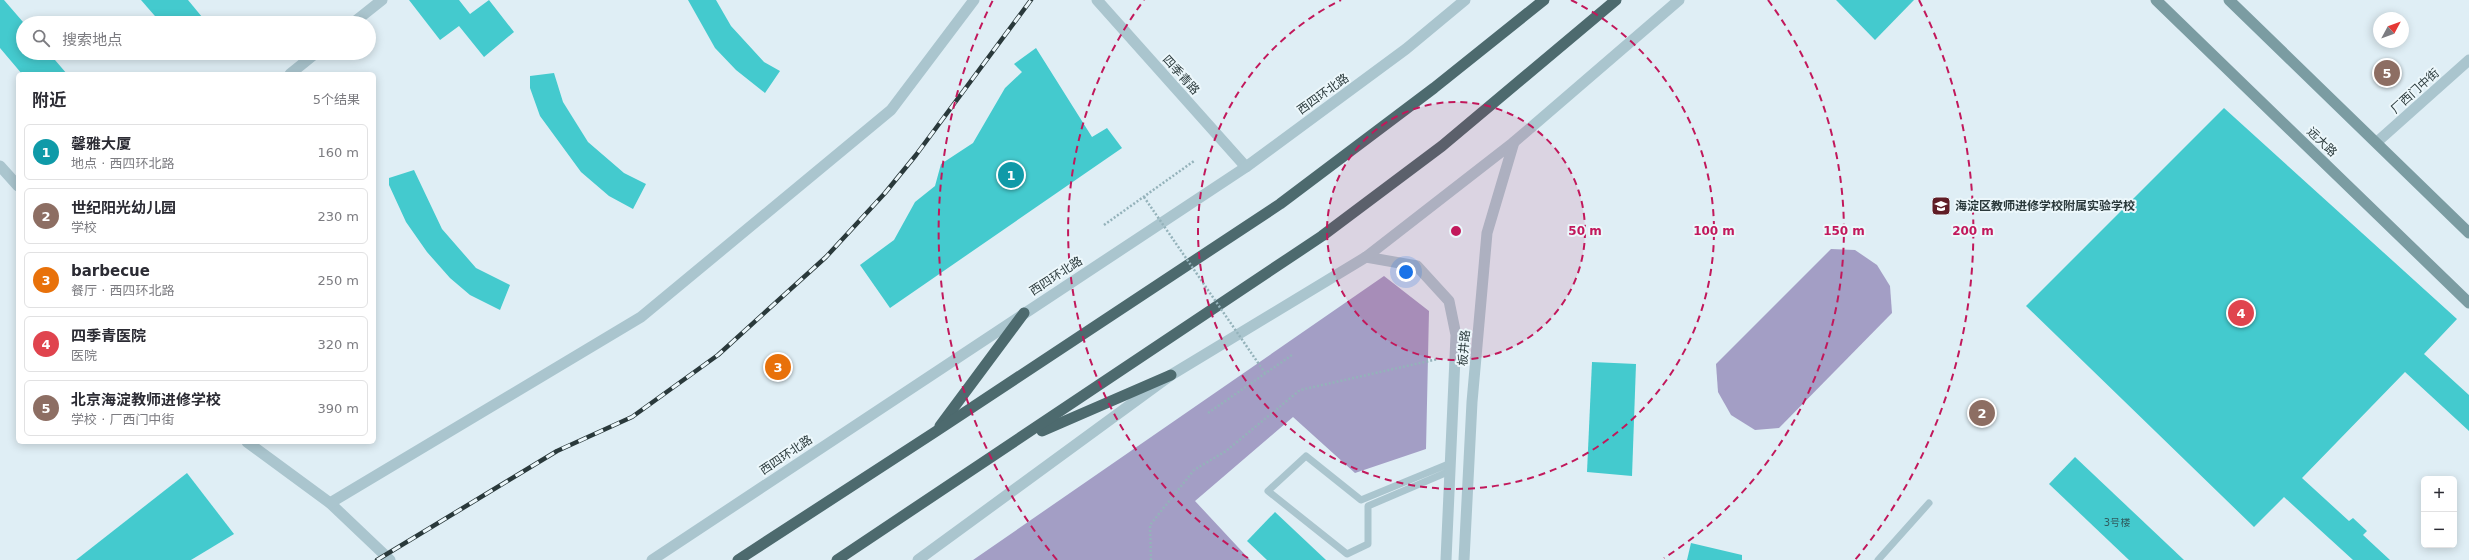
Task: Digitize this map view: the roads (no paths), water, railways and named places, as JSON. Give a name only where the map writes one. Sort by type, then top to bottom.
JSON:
[{"type":"highway","points":[[738,560],[1280,204],[1434,88],[1544,0]]},
{"type":"highway","points":[[837,560],[1322,236],[1442,146],[1616,0]]},
{"type":"highway","points":[[935,432],[1024,313]]},
{"type":"highway","points":[[1015,442],[1171,375]]},
{"type":"main road","name":"远大路","points":[[2156,0],[2469,303]]},
{"type":"main road","points":[[2230,0],[2469,233]]},
{"type":"street","points":[[362,16],[382,0]]},
{"type":"street","points":[[330,503],[641,318],[891,110],[974,0]]},
{"type":"street","name":"四季青路","points":[[1097,0],[1246,168]]},
{"type":"street","name":"西四环北路","points":[[652,560],[1024,313],[1246,168],[1406,49],[1465,0]]},
{"type":"street","points":[[918,560],[1171,375],[1366,257],[1514,142],[1679,0]]},
{"type":"street","points":[[292,72],[307,60]]},
{"type":"street","name":"厂西门中街","points":[[2377,142],[2469,60]]},
{"type":"street","name":"板井路","points":[[1464,560],[1472,402],[1487,234],[1514,142]]},
{"type":"street","points":[[0,166],[16,184]]},
{"type":"street","points":[[1366,257],[1417,266],[1449,301],[1456,335],[1446,560]]},
{"type":"street","points":[[250,444],[330,503],[390,560]]},
{"type":"lane","points":[[1306,456],[1361,500],[1450,467],[1368,506],[1368,544],[1347,554],[1268,490],[1306,456]]},
{"type":"lane","points":[[1878,560],[1929,503]]},
{"type":"railway","points":[[377,560],[557,451],[632,417],[718,355],[826,257],[885,193],[916,155],[1031,0]]},
{"type":"place","name":"北京海淀教师进修学校","points":[[2387,73]]},
{"type":"place","name":"馨雅大厦","points":[[1011,175]]},
{"type":"place","name":"海淀区教师进修学校附属实验学校","points":[[1941,206]]},
{"type":"place","name":"四季青医院","points":[[2241,313]]},
{"type":"place","name":"barbecue","points":[[778,367]]},
{"type":"place","name":"世纪阳光幼儿园","points":[[1982,413]]}]
